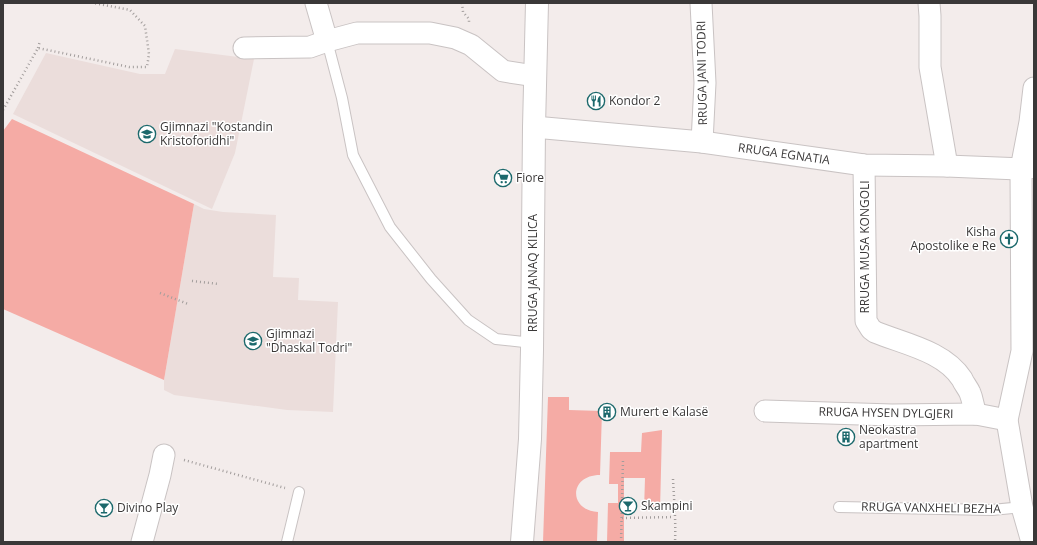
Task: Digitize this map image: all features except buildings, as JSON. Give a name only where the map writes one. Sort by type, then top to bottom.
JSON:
[{"type":"street","points":[[316,3],[328,40]]},
{"type":"street","name":"RRUGA JANAQ KILICA","points":[[522,542],[530,439],[536,3]]},
{"type":"street","name":"RRUGA JANI TODRI","points":[[701,3],[705,83],[702,142]]},
{"type":"street","points":[[932,7],[930,67],[947,166]]},
{"type":"street","points":[[244,48],[310,47],[328,40],[357,33],[430,33],[455,38],[471,45],[503,71],[535,76]]},
{"type":"street","points":[[1032,542],[1022,506],[1007,420],[1022,351],[1027,168],[1034,88]]},
{"type":"street","name":"RRUGA EGNATIA","points":[[534,127],[702,142],[864,165],[1027,168]]},
{"type":"street","name":"RRUGA MUSA KONGOLI","points":[[864,165],[866,321],[871,329],[876,332],[930,353],[948,364],[961,378],[970,393],[976,414]]},
{"type":"street","name":"RRUGA HYSEN DYLGJERI","points":[[765,411],[892,415],[976,414],[1007,420]]},
{"type":"street","points":[[142,542],[164,455]]},
{"type":"lane","points":[[328,40],[342,98],[353,155],[390,227],[431,279],[468,320],[496,339],[532,343]]},
{"type":"lane","points":[[287,542],[299,492]]},
{"type":"lane","name":"RRUGA VANXHELI BEZHA","points":[[839,507],[992,510],[1022,506]]},
{"type":"path","points":[[38,48],[129,67],[147,67],[149,54],[145,26],[130,10],[94,3]]},
{"type":"path","points":[[3,110],[38,48],[40,41]]},
{"type":"path","points":[[192,281],[220,284]]},
{"type":"path","points":[[160,293],[188,304]]},
{"type":"path","points":[[164,455],[299,492]]},
{"type":"path","points":[[621,542],[623,460]]},
{"type":"path","points":[[673,479],[676,542]]},
{"type":"path","points":[[622,518],[674,517]]},
{"type":"shaded area","name":"Gjimnazi \"Kostandin Kristoforidhi\"","points":[[175,49],[254,59],[235,153],[212,209],[13,114],[46,53],[140,74],[165,74]]},
{"type":"shaded area","points":[[12,119],[194,204],[164,380],[3,309],[3,131]]},
{"type":"shaded area","name":"Gjimnazi \"Dhaskal Todri\"","points":[[194,204],[204,209],[223,212],[276,215],[273,277],[299,278],[298,300],[338,302],[333,412],[287,410],[174,395],[164,390],[164,380]]},
{"type":"shaded area","points":[[548,397],[569,397],[569,410],[602,411],[600,475],[582,480],[576,493],[577,499],[581,505],[588,510],[598,512],[597,542],[543,542]]},
{"type":"shaded area","points":[[662,430],[660,511],[644,511],[645,478],[624,478],[624,542],[607,542],[608,503],[618,503],[618,484],[609,484],[610,452],[641,452],[642,433]]},
{"type":"place","name":"Kondor 2","points":[[596,101]]},
{"type":"place","name":"Gjimnazi \"Kostandin Kristoforidhi\"","points":[[147,134]]},
{"type":"place","name":"Fiore","points":[[503,178]]},
{"type":"place","name":"Kisha Apostolike e Re","points":[[1009,239]]},
{"type":"place","name":"Gjimnazi \"Dhaskal Todri\"","points":[[253,341]]},
{"type":"place","name":"Murert e Kalasë","points":[[607,412]]},
{"type":"place","name":"Neokastra apartment","points":[[846,437]]},
{"type":"place","name":"Skampini","points":[[628,506]]},
{"type":"place","name":"Divino Play","points":[[104,508]]}]
